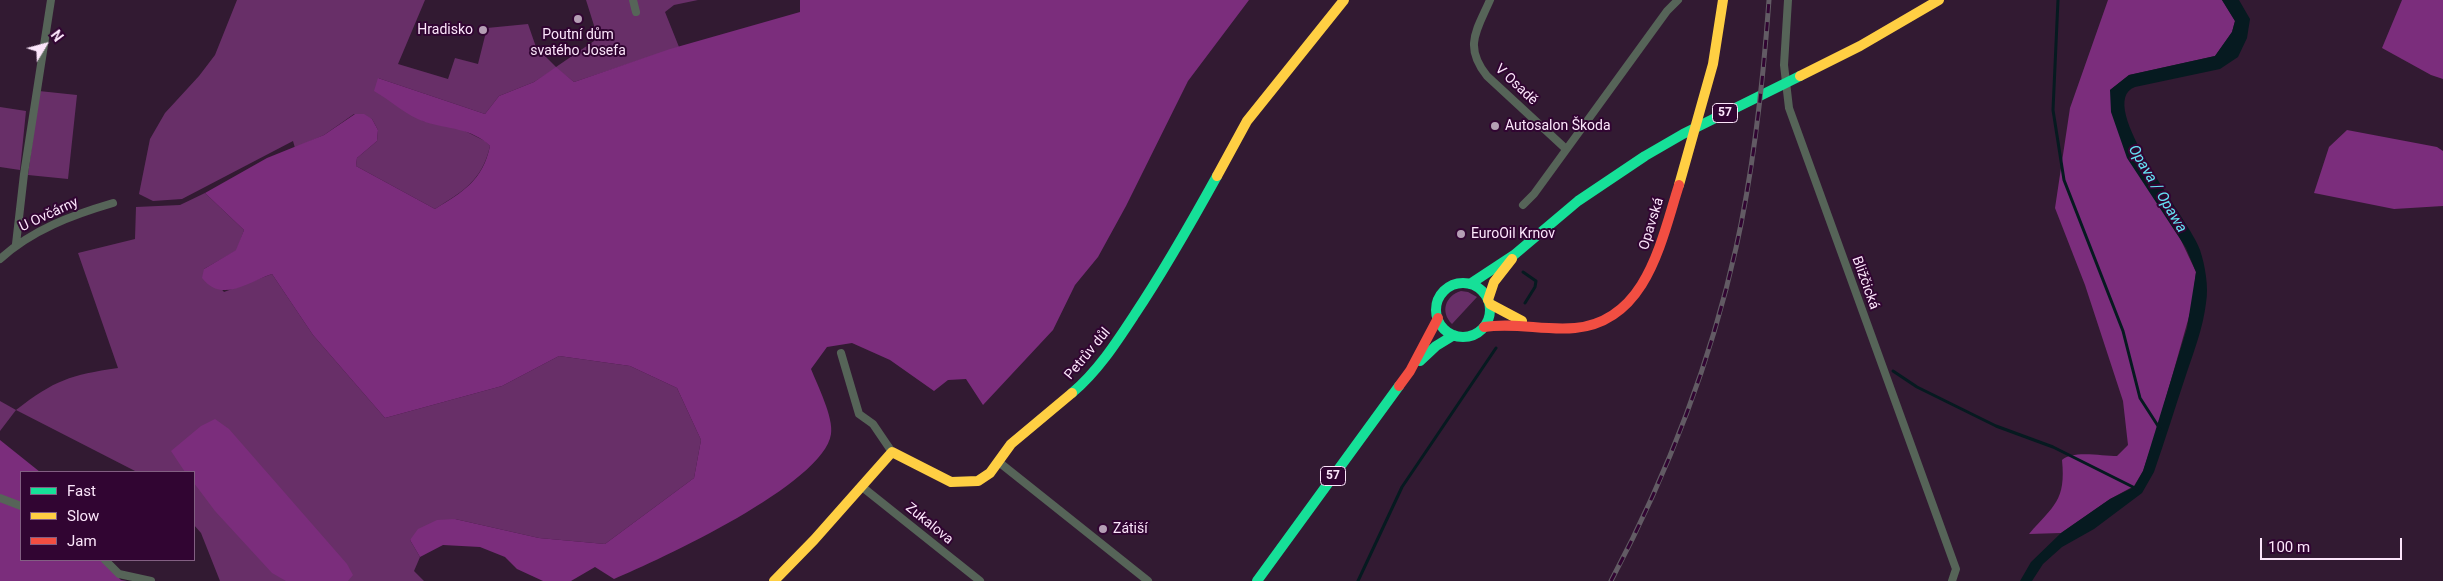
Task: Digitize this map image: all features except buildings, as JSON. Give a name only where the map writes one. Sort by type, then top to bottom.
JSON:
[{"type":"main road","name":"Petrův důl","points":[[892,452],[951,482],[966,483],[978,481],[990,474],[1000,463],[1011,444],[1084,383],[1109,354],[1171,259],[1247,121],[1344,0]]},
{"type":"main road","name":"Opavská","points":[[1484,327],[1528,324],[1566,328],[1597,324],[1625,308],[1643,285],[1656,256],[1708,84],[1717,46],[1723,0]]},
{"type":"main road","name":"57","points":[[1257,581],[1410,371],[1438,318],[1437,303],[1444,291],[1457,284],[1470,284],[1514,255],[1578,201],[1645,156],[1887,31],[1939,0]]},
{"type":"main road","name":"57","points":[[1410,371],[1436,346],[1454,335],[1472,335],[1484,327],[1490,314],[1489,302],[1494,282],[1510,264],[1514,255]]},
{"type":"main road","points":[[1470,284],[1480,288],[1489,302],[1502,313],[1528,324]]},
{"type":"main road","points":[[1438,318],[1442,326],[1454,335]]},
{"type":"main road","points":[[774,581],[814,540],[892,452]]},
{"type":"street","points":[[16,244],[24,174],[51,0]]},
{"type":"street","points":[[632,0],[636,12]]},
{"type":"street","name":"V Osadě","points":[[1490,0],[1474,38],[1474,56],[1479,66],[1487,76],[1566,149]]},
{"type":"street","points":[[1522,205],[1534,194],[1666,11],[1678,0]]},
{"type":"street","name":"Bližčická","points":[[1788,0],[1784,65],[1786,90],[1791,114],[1956,569],[1952,581]]},
{"type":"street","name":"U Ovčárny","points":[[0,259],[16,244],[61,220],[113,203]]},
{"type":"street","points":[[841,353],[859,414],[873,424],[892,452]]},
{"type":"street","points":[[1000,463],[1148,581]]},
{"type":"street","name":"Zukalova","points":[[861,486],[980,581]]},
{"type":"street","points":[[0,498],[20,506]]},
{"type":"street","points":[[106,561],[119,574],[151,581]]},
{"type":"shaded area","points":[[237,0],[425,0],[398,64],[448,79],[455,58],[478,64],[487,28],[528,24],[536,47],[556,67],[594,41],[597,35],[586,0],[698,0],[674,5],[665,12],[679,47],[574,82],[556,68],[534,82],[499,96],[485,114],[378,78],[423,121],[461,129],[485,141],[490,146],[482,168],[470,184],[435,209],[356,166],[357,158],[377,141],[378,130],[372,119],[354,114],[324,135],[295,148],[293,141],[182,199],[153,201],[139,194],[150,139],[165,113],[199,76],[215,55]]},
{"type":"shaded area","points":[[800,0],[1249,0],[1188,81],[1126,206],[1098,257],[1075,285],[1053,330],[983,405],[966,379],[948,380],[934,391],[890,360],[852,343],[827,347],[811,369],[830,419],[831,434],[822,454],[800,475],[771,497],[701,538],[614,579],[595,567],[571,581],[543,581],[517,569],[505,557],[480,547],[443,545],[420,557],[410,540],[418,529],[437,520],[455,519],[539,538],[605,544],[694,478],[701,440],[677,388],[630,366],[559,356],[502,386],[385,418],[313,335],[272,274],[244,286],[226,290],[210,285],[202,278],[204,269],[236,250],[244,230],[205,193],[267,158],[324,135],[355,114],[364,114],[372,119],[378,130],[377,141],[357,158],[356,166],[435,209],[463,191],[477,176],[487,158],[490,146],[467,132],[425,122],[412,116],[374,91],[378,78],[485,114],[499,96],[534,82],[556,67],[574,82],[670,49],[800,12]]},
{"type":"shaded area","points":[[2108,0],[2222,0],[2235,21],[2232,32],[2215,56],[2129,75],[2110,90],[2196,272],[2192,306],[2156,433],[2143,471],[2134,486],[2110,499],[2061,533],[2029,534],[2051,509],[2060,494],[2063,474],[2062,460],[2080,454],[2117,456],[2128,445],[2123,401],[2085,285],[2055,208],[2070,108]]},
{"type":"shaded area","points":[[2402,0],[2443,0],[2443,79],[2431,75],[2382,48]]},
{"type":"shaded area","points":[[39,91],[77,95],[68,179],[28,175]]},
{"type":"shaded area","points":[[0,107],[26,111],[20,170],[0,167]]},
{"type":"shaded area","points":[[2347,130],[2437,147],[2443,151],[2443,206],[2394,209],[2314,193],[2329,147]]},
{"type":"shaded area","points":[[205,193],[244,230],[237,250],[204,269],[224,292],[272,274],[313,335],[385,418],[502,386],[559,356],[630,366],[677,388],[701,440],[694,478],[605,544],[539,538],[455,519],[410,540],[420,557],[414,571],[424,581],[220,581],[201,533],[195,526],[195,471],[135,471],[16,410],[53,385],[64,380],[87,373],[118,368],[78,253],[135,239],[136,207],[180,205]]},
{"type":"shaded area","points":[[1461,291],[1468,292],[1477,297],[1452,324],[1446,314],[1446,305],[1451,297]]},
{"type":"shaded area","points":[[0,401],[16,410],[0,431]]},
{"type":"shaded area","points":[[215,419],[229,429],[347,564],[353,575],[348,581],[286,581],[272,573],[215,511],[195,484],[195,471],[184,471],[171,451],[201,426]]},
{"type":"shaded area","points":[[0,440],[39,471],[20,471],[20,561],[102,561],[121,580],[127,581],[0,581]]},
{"type":"water","name":"Opava / Opawa","points":[[2222,0],[2239,0],[2250,19],[2247,38],[2238,57],[2220,69],[2135,87],[2125,98],[2126,116],[2135,139],[2200,250],[2207,283],[2205,312],[2195,348],[2154,472],[2142,493],[2094,529],[2062,547],[2043,564],[2032,581],[2020,581],[2031,562],[2061,533],[2110,499],[2134,487],[2143,471],[2187,328],[2196,272],[2186,248],[2127,158],[2111,112],[2110,90],[2129,75],[2215,56],[2232,32],[2235,21]]},
{"type":"waterway","points":[[2058,0],[2053,110],[2064,180],[2123,331],[2140,398],[2160,429]]},
{"type":"waterway","points":[[1523,272],[1536,281],[1535,287],[1525,303]]},
{"type":"waterway","points":[[1358,581],[1402,487],[1496,348]]},
{"type":"waterway","points":[[1893,371],[1917,387],[1996,426],[2053,447],[2137,489]]},
{"type":"railway","points":[[1611,581],[1650,501],[1685,419],[1700,377],[1725,292],[1736,248],[1753,156],[1761,94],[1769,0]]},
{"type":"traffic: fast","points":[[1470,284],[1514,255],[1578,201],[1645,156],[1683,134],[1800,76]]},
{"type":"traffic: fast","points":[[1072,393],[1098,366],[1121,335],[1167,263],[1217,176]]},
{"type":"traffic: fast","points":[[1463,283],[1473,285],[1482,291],[1488,300],[1490,310],[1488,320],[1482,329],[1473,335],[1463,337],[1453,335],[1444,329],[1438,320],[1436,310],[1438,300],[1444,291],[1453,285],[1463,283]]},
{"type":"traffic: fast","points":[[1420,361],[1436,346],[1454,335]]},
{"type":"traffic: fast","points":[[1257,581],[1399,386]]},
{"type":"traffic: slow","points":[[1217,176],[1247,121],[1344,0]]},
{"type":"traffic: slow","points":[[1679,185],[1713,64],[1723,0]]},
{"type":"traffic: slow","points":[[1800,76],[1860,46],[1939,0]]},
{"type":"traffic: slow","points":[[1488,300],[1494,282],[1512,259]]},
{"type":"traffic: slow","points":[[1490,304],[1522,321]]},
{"type":"traffic: slow","points":[[774,581],[814,540],[892,452],[951,482],[978,481],[990,473],[1011,444],[1072,393]]},
{"type":"traffic: jam","points":[[1484,327],[1507,325],[1563,329],[1575,328],[1599,322],[1619,311],[1635,294],[1647,275],[1657,253],[1679,185]]},
{"type":"traffic: jam","points":[[1399,386],[1410,371],[1438,318]]},
{"type":"place","name":"Poutní dům svatého Josefa","points":[[578,19]]},
{"type":"place","name":"Hradisko","points":[[483,30]]},
{"type":"place","name":"Autosalon Škoda","points":[[1495,126]]},
{"type":"place","name":"EuroOil Krnov","points":[[1461,234]]},
{"type":"place","name":"Zátiší","points":[[1103,529]]}]
